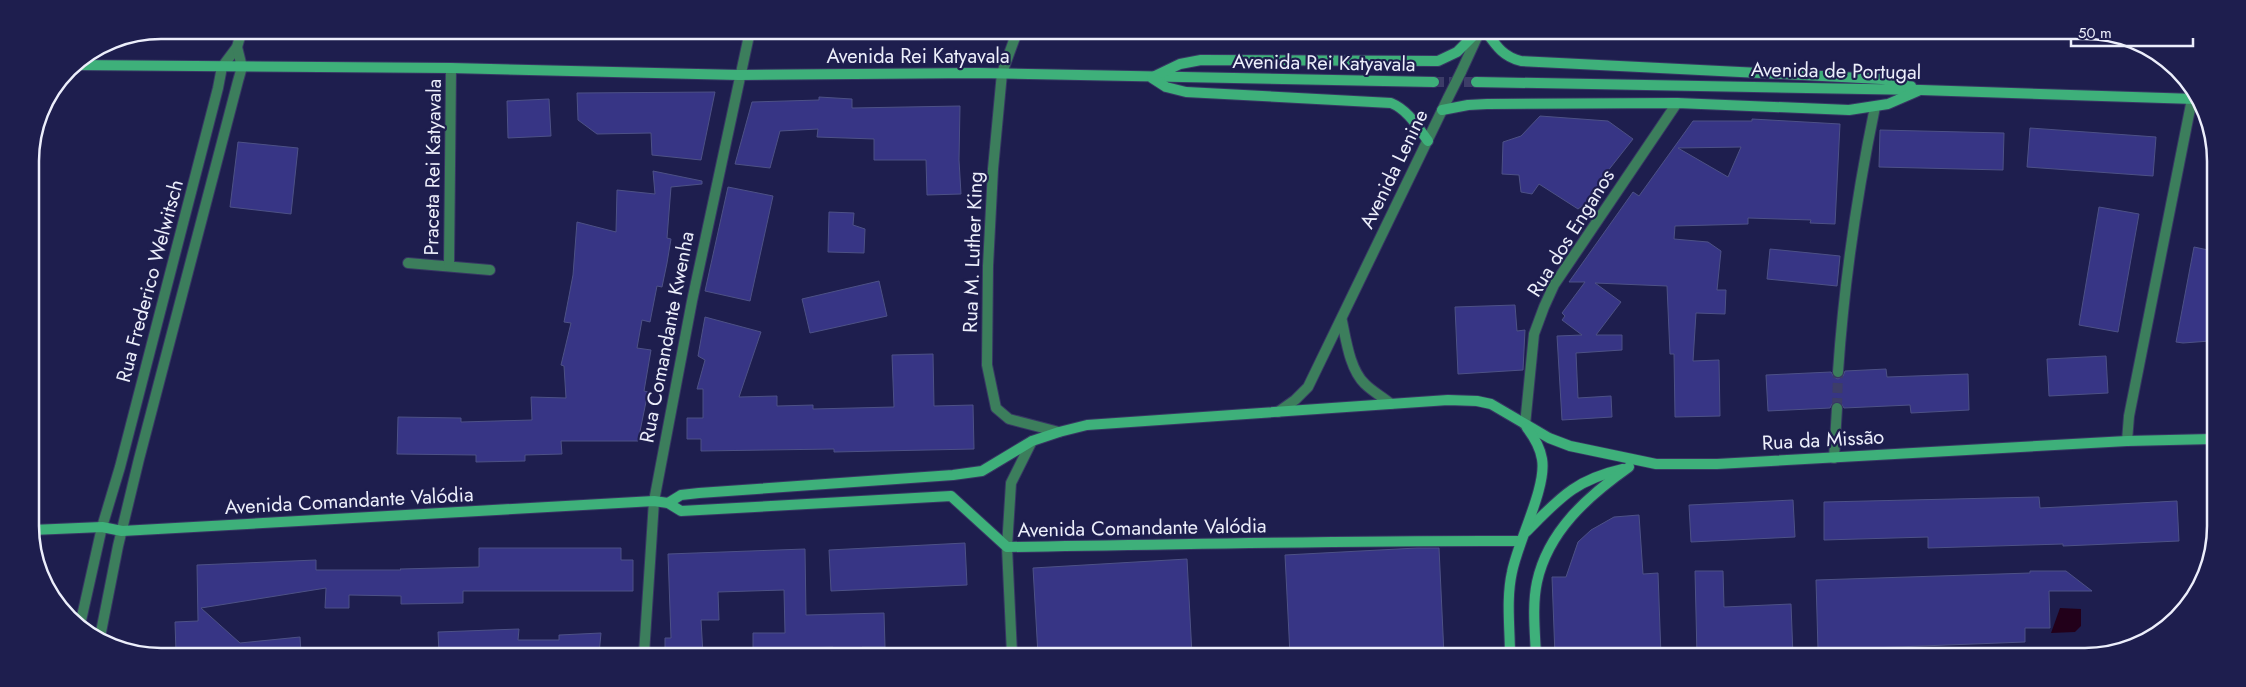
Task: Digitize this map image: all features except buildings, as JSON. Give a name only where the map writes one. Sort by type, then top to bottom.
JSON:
[{"type":"main road","points":[[1151,78],[1180,64],[1201,60],[1438,61],[1457,52],[1471,39]]},
{"type":"main road","points":[[1491,39],[1498,50],[1509,58],[1521,61],[1881,79],[1921,90]]},
{"type":"main road","name":"Avenida Rei Katyavala","points":[[85,65],[451,68],[740,75],[1002,74],[1434,82]]},
{"type":"main road","points":[[1151,78],[1166,87],[1186,92],[1391,103],[1400,107],[1410,116],[1428,141]]},
{"type":"main road","name":"Avenida de Portugal","points":[[1476,82],[2189,97]]},
{"type":"main road","points":[[1442,110],[1468,105],[1487,104],[1677,103],[1849,110],[1875,107],[1921,90]]},
{"type":"main road","name":"Avenida Comandante Valódia","points":[[668,503],[681,495],[690,494],[953,475],[982,471],[1032,441],[1087,425],[1448,400]]},
{"type":"main road","name":"Rua da Missão","points":[[1448,400],[1477,401],[1491,404],[1561,444],[1656,464],[1717,464],[2127,441],[2207,439]]},
{"type":"main road","points":[[1510,648],[1509,592],[1522,538],[1543,468],[1539,448],[1525,425]]},
{"type":"main road","points":[[1522,538],[1564,494],[1577,486],[1593,478],[1629,467],[1656,464]]},
{"type":"main road","points":[[1536,648],[1536,584],[1542,563],[1565,525],[1582,504],[1629,467]]},
{"type":"main road","name":"Avenida Comandante Valódia","points":[[39,530],[102,527],[122,531],[654,501],[668,503],[680,511],[951,496],[1007,547],[1522,538]]},
{"type":"street","name":"Rua Frederico Welwitsch","points":[[81,619],[102,527],[165,292],[218,88],[222,66],[237,47],[239,39]]},
{"type":"street","name":"Rua Comandante Kwenha","points":[[644,648],[654,501],[692,301],[748,39]]},
{"type":"street","name":"Rua M. Luther King","points":[[1014,39],[1002,74],[993,169],[988,266],[988,365],[996,408],[1009,419],[1058,432]]},
{"type":"street","name":"Avenida Lenine","points":[[1278,412],[1295,400],[1308,387],[1342,321],[1475,39]]},
{"type":"street","name":"Rua Frederico Welwitsch","points":[[101,632],[122,531],[242,67],[237,47]]},
{"type":"street","name":"Praceta Rei Katyavala","points":[[449,266],[451,68]]},
{"type":"street","name":"Rua dos Enganos","points":[[1525,425],[1534,334],[1554,285],[1677,103]]},
{"type":"street","points":[[2127,441],[2129,416],[2193,103]]},
{"type":"street","points":[[1838,372],[1841,323],[1853,231],[1875,107]]},
{"type":"street","name":"Praceta Rei Katyavala","points":[[408,263],[490,270]]},
{"type":"street","points":[[165,292],[181,297]]},
{"type":"street","points":[[1342,321],[1347,345],[1355,368],[1364,384],[1391,404]]},
{"type":"street","points":[[1834,458],[1837,408]]},
{"type":"street","points":[[1012,648],[1007,547],[1011,483],[1032,441]]},
{"type":"shaded area","points":[[2060,608],[2081,609],[2081,626],[2075,632],[2051,633]]},
{"type":"tunnel","points":[[1434,82],[1476,82]]},
{"type":"tunnel","points":[[1837,408],[1838,372]]}]
